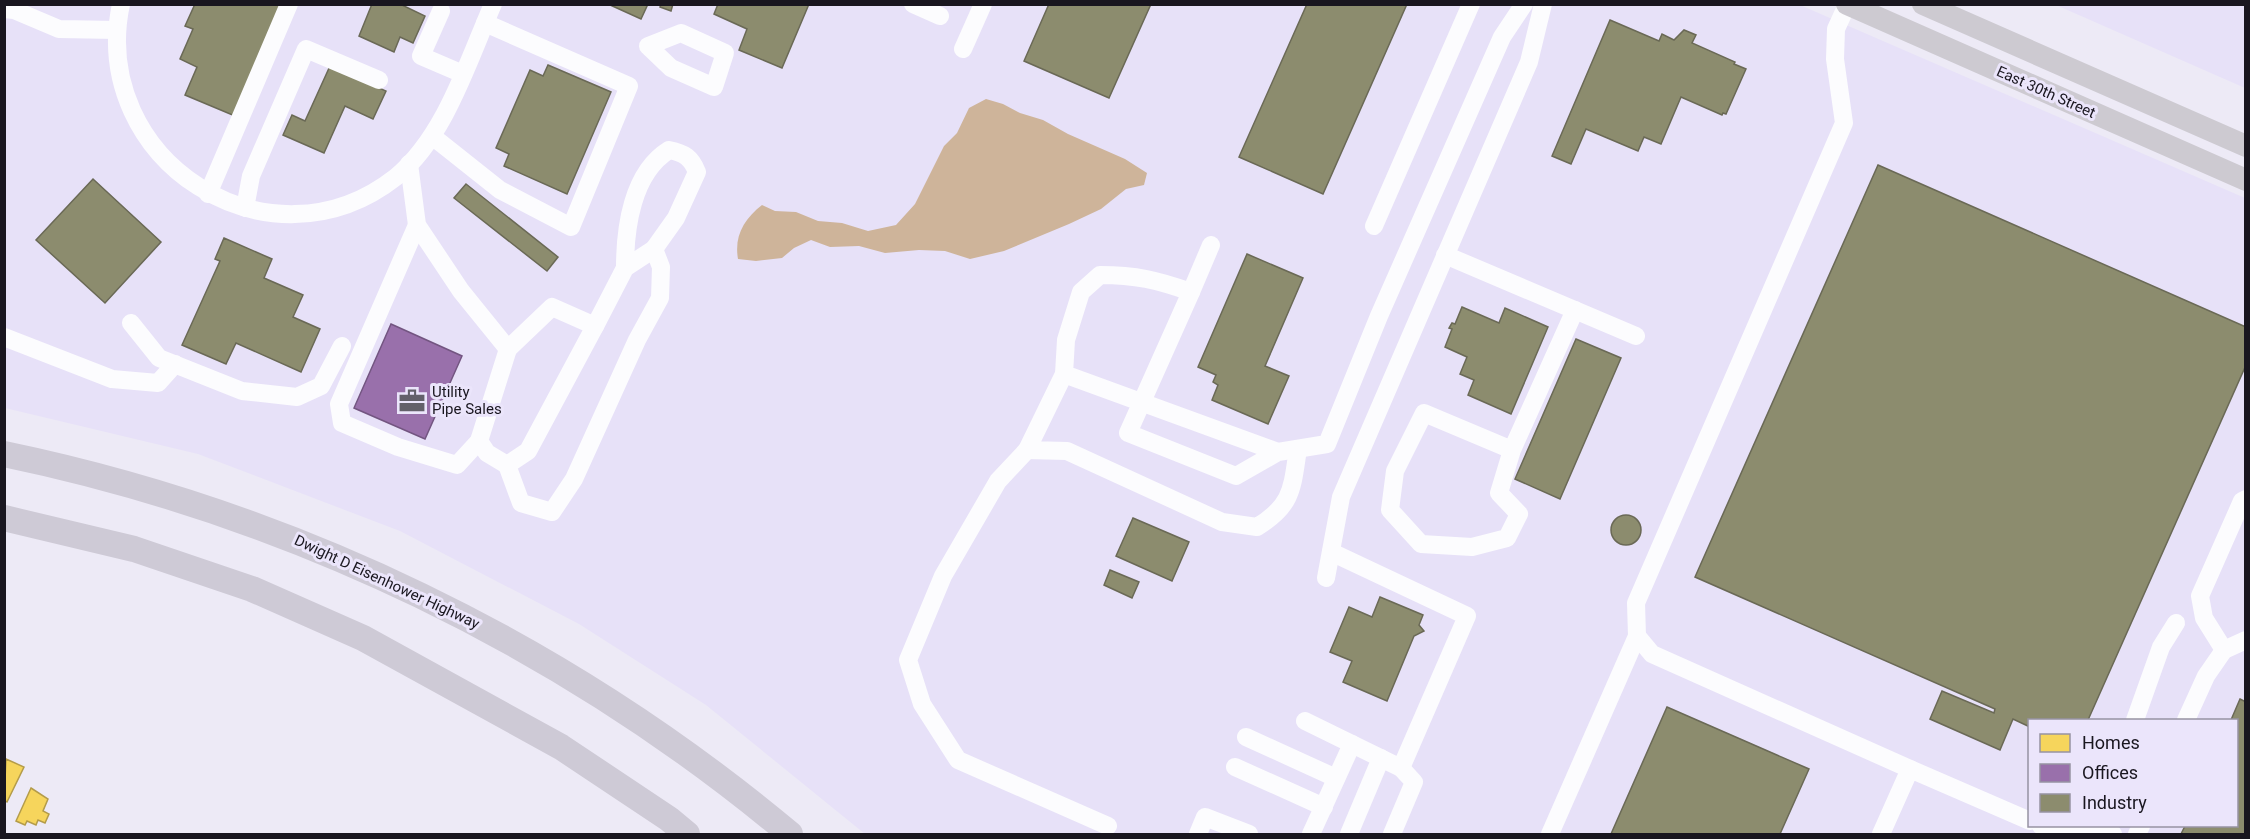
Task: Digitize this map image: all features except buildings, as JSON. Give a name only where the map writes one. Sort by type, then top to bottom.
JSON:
[{"type":"highway","name":"Dwight D Eisenhower Highway","points":[[4,453],[114,479],[237,517],[349,562],[440,604],[520,647],[621,709],[720,778],[790,834]]},
{"type":"highway","points":[[4,519],[134,549],[252,590],[363,638],[561,747],[669,819],[687,834]]},
{"type":"main road","name":"East 30th Street","points":[[1923,4],[2246,146]]},
{"type":"main road","name":"East 30th Street","points":[[1847,5],[2246,180]]},
{"type":"street","points":[[121,4],[117,30],[120,77],[133,115],[159,155],[182,176],[208,194],[237,205],[274,213],[321,211],[357,200],[390,181],[409,164],[432,136],[444,116],[493,4]]},
{"type":"street","points":[[208,194],[290,4]]},
{"type":"street","points":[[913,4],[940,16]]},
{"type":"street","points":[[963,49],[983,4]]},
{"type":"street","points":[[1374,226],[1472,4]]},
{"type":"street","points":[[1211,245],[1128,433],[1236,477],[1278,452],[1327,444],[1384,305],[1502,37],[1524,4]]},
{"type":"street","points":[[1326,578],[1341,497],[1529,62],[1543,4]]},
{"type":"street","points":[[1550,834],[1637,636],[1636,603],[1844,123],[1834,59],[1836,29],[1847,5]]},
{"type":"street","points":[[4,9],[14,10],[59,29],[117,30]]},
{"type":"street","points":[[441,11],[421,56],[463,74]]},
{"type":"street","points":[[432,136],[500,190],[571,227],[629,86],[485,23]]},
{"type":"street","points":[[237,205],[306,49],[379,80]]},
{"type":"street","points":[[507,465],[528,451],[625,268],[625,242],[631,214],[639,186],[648,168],[658,157],[669,150],[681,153],[692,160],[697,172],[676,218],[654,249],[625,268]]},
{"type":"street","points":[[409,164],[417,225],[461,291],[508,349]]},
{"type":"street","points":[[417,225],[339,404],[342,423],[398,447],[457,465],[479,441],[508,349],[552,307],[595,326]]},
{"type":"street","points":[[479,441],[487,453],[507,465],[521,503],[552,512],[574,479],[637,340],[660,298],[661,267],[654,249]]},
{"type":"street","points":[[1445,255],[1636,336]]},
{"type":"street","points":[[1108,826],[958,760],[922,704],[908,660],[943,576],[998,481],[1027,450],[1064,374],[1066,340],[1081,292],[1100,275],[1126,275],[1156,280],[1191,292]]},
{"type":"street","points":[[1512,450],[1424,412],[1395,471],[1390,510],[1421,544],[1472,547],[1507,538],[1519,514],[1499,493],[1512,450],[1575,310]]},
{"type":"street","points":[[131,323],[159,358],[242,391],[297,397],[321,386],[342,346]]},
{"type":"street","points":[[4,337],[112,378],[158,383],[175,364]]},
{"type":"street","points":[[1064,374],[1278,452]]},
{"type":"street","points":[[1027,450],[1066,451],[1221,522],[1257,528],[1274,516],[1291,492],[1298,449]]},
{"type":"street","points":[[2224,650],[2204,618],[2200,596],[2242,501],[2246,499]]},
{"type":"street","points":[[1331,552],[1467,616],[1401,768]]},
{"type":"street","points":[[2135,719],[2161,647],[2176,623]]},
{"type":"street","points":[[1637,636],[1652,654],[2028,819]]},
{"type":"street","points":[[2186,719],[2206,675],[2224,650],[2246,640]]},
{"type":"street","points":[[1305,721],[1401,768],[1414,782],[1392,834]]},
{"type":"street","points":[[1246,736],[1336,778]]},
{"type":"street","points":[[1311,834],[1352,744]]},
{"type":"street","points":[[1349,834],[1381,758]]},
{"type":"street","points":[[1235,767],[1324,807]]},
{"type":"street","points":[[1881,834],[1910,769]]},
{"type":"street","points":[[1198,834],[1205,818],[1249,834]]},
{"type":"street","points":[[2044,827],[2104,829]]},
{"type":"shaded area","points":[[5,5],[1800,5],[2245,198],[2245,834],[865,834],[706,705],[579,624],[400,531],[198,454],[5,408]]},
{"type":"shaded area","points":[[2056,5],[2245,5],[2245,88]]},
{"type":"shaded area","points":[[986,99],[1043,120],[1068,134],[1125,159],[1147,173],[1144,185],[1126,189],[1101,209],[1069,224],[1004,251],[970,259],[945,251],[919,250],[885,253],[859,246],[830,247],[811,240],[794,248],[782,258],[756,261],[738,259],[739,235],[745,222],[762,205],[775,211],[796,212],[818,221],[842,223],[868,231],[896,225],[915,204],[944,146],[957,133],[969,108]]},
{"type":"place","name":"Utility Pipe Sales","points":[[412,401]]}]
